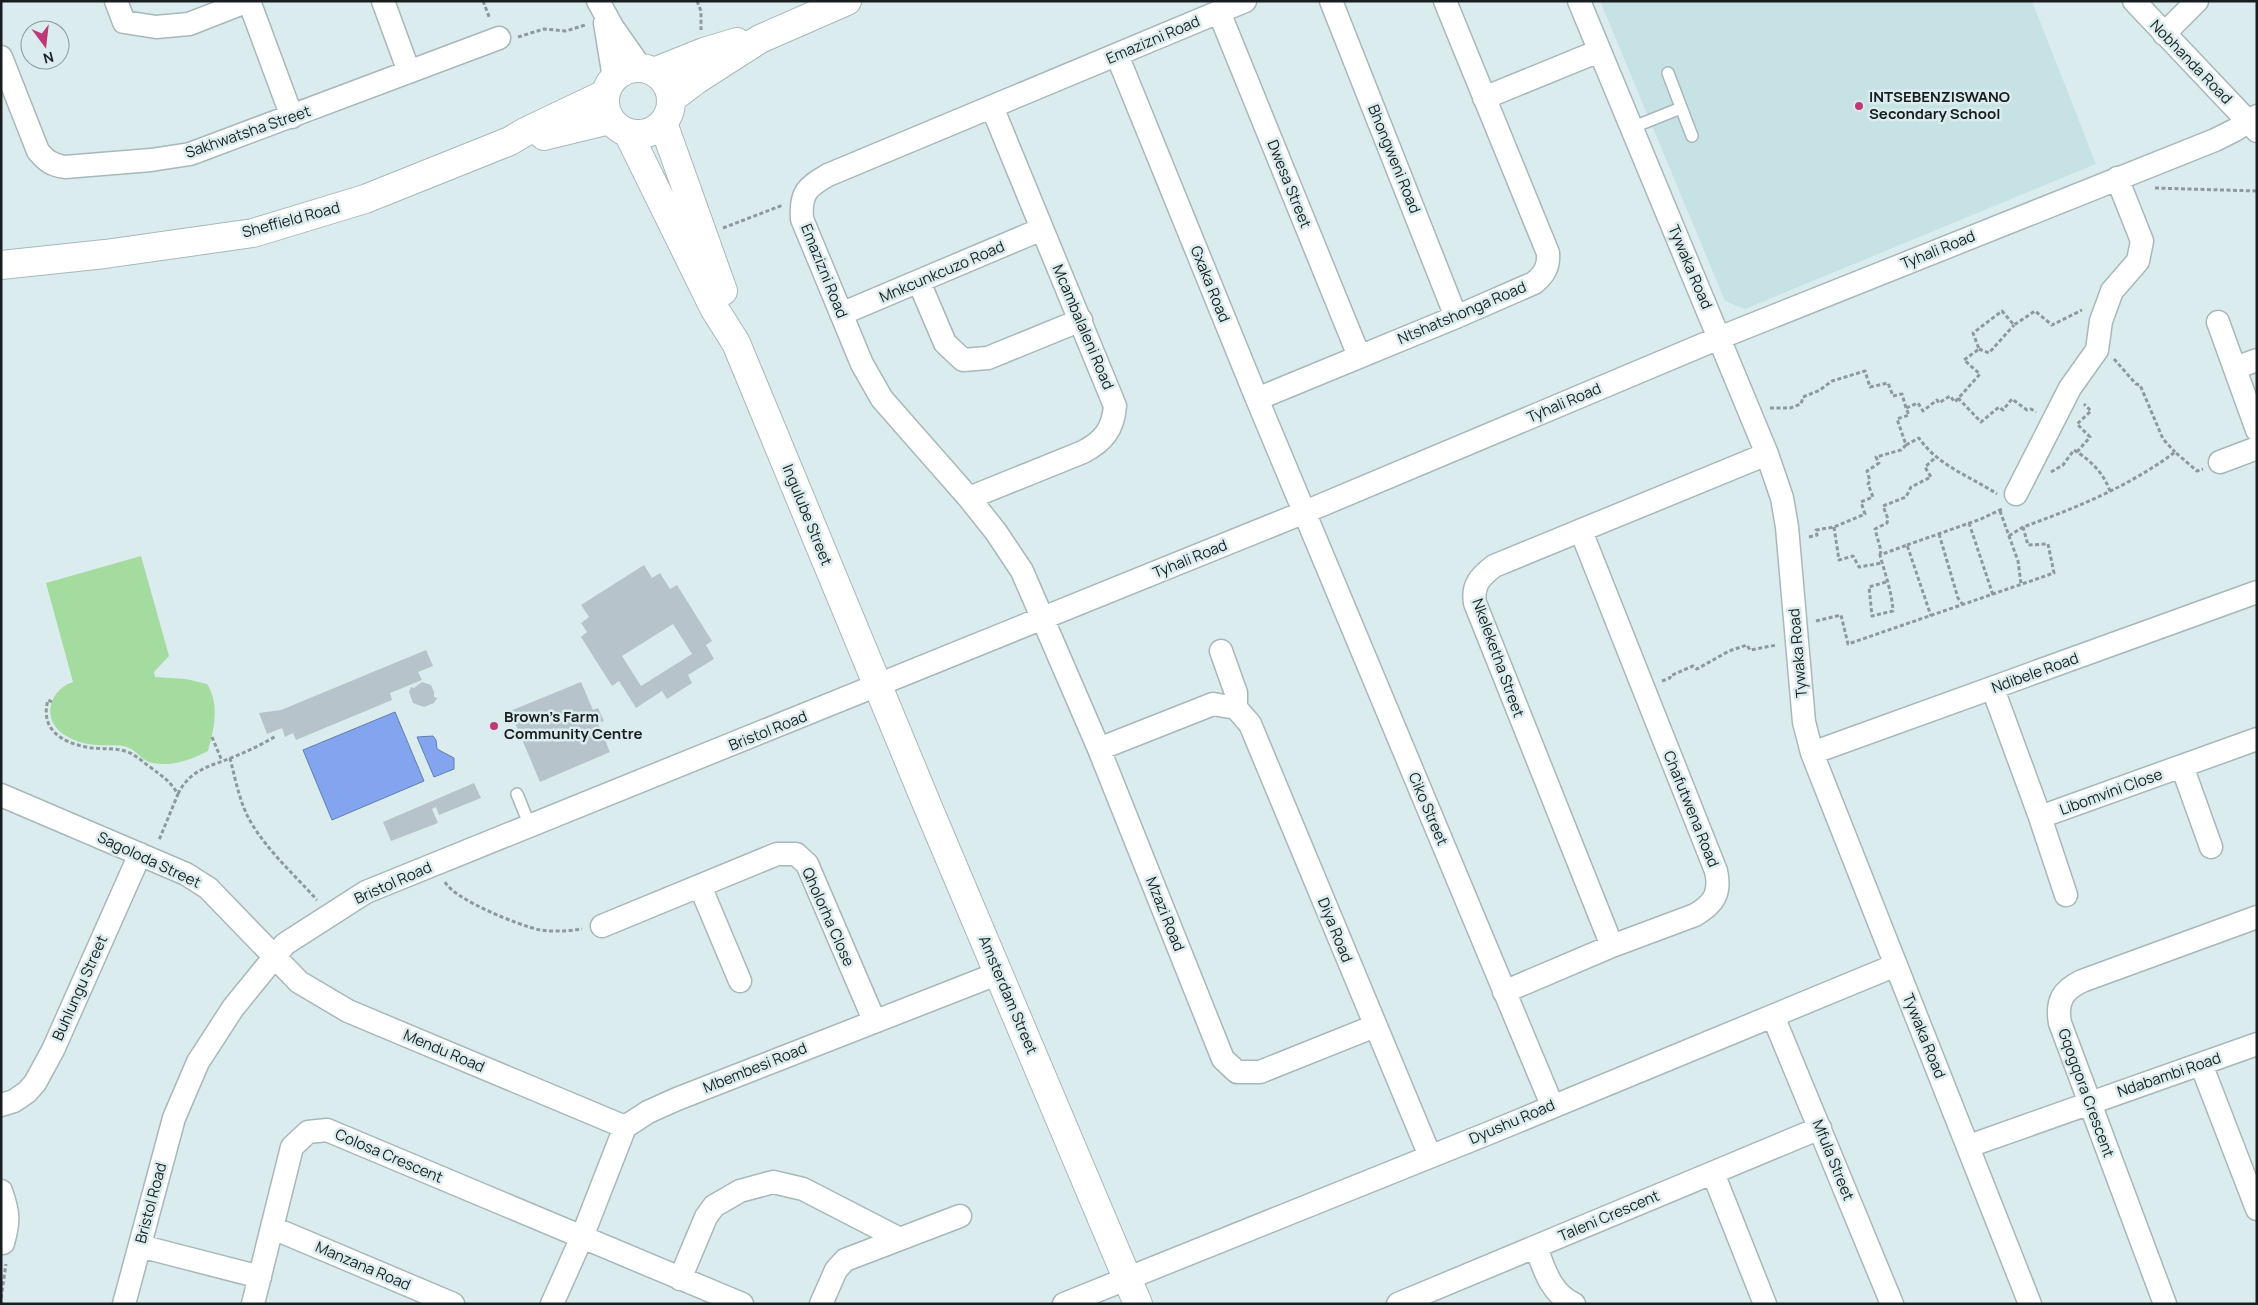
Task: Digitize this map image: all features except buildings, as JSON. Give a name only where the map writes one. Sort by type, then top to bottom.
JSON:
[{"type":"street","points":[[116,1],[124,22],[156,27],[190,24],[248,1],[292,117]]},
{"type":"street","points":[[383,1],[409,72]]},
{"type":"street","points":[[760,39],[741,41],[648,70],[626,70],[614,106],[640,134],[653,130],[667,111],[696,80],[760,39],[846,1]]},
{"type":"street","name":"Emazizni Road","points":[[1042,618],[1030,588],[1012,554],[969,498],[882,399],[862,364],[805,230],[801,205],[804,194],[812,184],[828,174],[1245,1]]},
{"type":"street","name":"Bhongweni Road","points":[[1331,1],[1456,317]]},
{"type":"street","points":[[1445,1],[1484,98],[1599,51]]},
{"type":"street","name":"Tywaka Road","points":[[1579,1],[1767,454],[1782,498],[1788,538],[1804,722],[1812,753],[2030,1304]]},
{"type":"street","name":"Nobhanda Road","points":[[2134,1],[2164,34],[2254,123]]},
{"type":"street","points":[[2164,34],[2197,1]]},
{"type":"street","points":[[601,8],[648,70],[666,83],[667,111]]},
{"type":"street","name":"Ingulube Street","points":[[601,8],[614,106],[714,308],[736,343],[878,686]]},
{"type":"street","name":"Dwesa Street","points":[[1219,12],[1360,356]]},
{"type":"street","name":"Sakhwatsha Street","points":[[1,57],[38,151],[45,160],[53,165],[65,167],[175,157],[208,148],[499,38]]},
{"type":"street","name":"Gxaka Road","points":[[1117,55],[1305,512]]},
{"type":"street","name":"Ntshatshonga Road","points":[[1257,399],[1456,317],[1534,282],[1544,274],[1549,262],[1548,253],[1484,98]]},
{"type":"street","name":"Sheffield Road","points":[[1,266],[106,254],[253,232],[365,200],[510,141],[520,142],[614,106]]},
{"type":"street","name":"Mcambalaleni Road","points":[[969,498],[1083,452],[1097,444],[1108,434],[1114,420],[1115,406],[992,107]]},
{"type":"street","name":"Ingulube Street","points":[[667,111],[704,237],[729,308],[736,343]]},
{"type":"street","name":"Tyhali Road","points":[[878,686],[1305,512],[1719,338],[2254,123]]},
{"type":"street","points":[[2013,499],[2070,388],[2097,350],[2101,321],[2112,291],[2138,261],[2142,241],[2117,178]]},
{"type":"street","name":"Mnkcunkcuzo Road","points":[[841,314],[1042,229]]},
{"type":"street","points":[[919,282],[945,343],[963,360],[988,358],[1081,320]]},
{"type":"street","points":[[2218,322],[2257,430]]},
{"type":"street","points":[[2235,368],[2257,360]]},
{"type":"street","points":[[2220,462],[2257,448]]},
{"type":"street","name":"Nkeleketha Street","points":[[1612,946],[1478,613],[1474,596],[1475,587],[1480,577],[1494,566],[1767,454]]},
{"type":"street","name":"Ciko Street","points":[[1305,512],[1552,1105]]},
{"type":"street","name":"Chafutwena Road","points":[[1504,992],[1612,946],[1695,915],[1707,909],[1715,900],[1718,891],[1716,871],[1581,531]]},
{"type":"street","name":"Ndibele Road","points":[[1812,753],[2257,592]]},
{"type":"street","name":"Mzazi Road","points":[[1042,618],[1099,749],[1223,1059],[1237,1072],[1260,1072],[1374,1026]]},
{"type":"street","points":[[1099,749],[1213,704],[1236,708],[1236,693],[1221,651]]},
{"type":"street","name":"Bristol Road","points":[[124,1304],[174,1118],[198,1062],[233,1008],[285,944],[366,892],[878,686]]},
{"type":"street","name":"Amsterdam Street","points":[[878,686],[1138,1304]]},
{"type":"street","name":"Libomvini Close","points":[[1993,688],[2066,895]]},
{"type":"street","name":"Diya Road","points":[[1236,708],[1250,724],[1374,1026],[1430,1156]]},
{"type":"street","name":"Libomvini Close","points":[[2040,817],[2257,739]]},
{"type":"street","name":"Libomvini Close","points":[[2182,766],[2211,847]]},
{"type":"street","name":"Sagoloda Street","points":[[1,795],[186,874],[208,888],[230,909],[273,957]]},
{"type":"street","name":"Qholorha Close","points":[[602,926],[777,854],[796,854],[807,864],[874,1020]]},
{"type":"street","name":"Buhlungu Street","points":[[1,1105],[14,1101],[28,1092],[36,1083],[146,856]]},
{"type":"street","points":[[700,886],[740,981]]},
{"type":"street","name":"Gqogqora Crescent","points":[[2165,1304],[2060,1023],[2058,1014],[2061,996],[2069,987],[2082,980],[2257,917]]},
{"type":"street","name":"Mendu Road","points":[[273,957],[299,982],[348,1011],[625,1127]]},
{"type":"street","name":"Dyushu Road","points":[[1064,1304],[1896,965]]},
{"type":"street","name":"Mbembesi Road","points":[[625,1127],[648,1112],[677,1099],[874,1020],[999,973]]},
{"type":"street","name":"Mfula Street","points":[[1773,1016],[1892,1304]]},
{"type":"street","name":"Ndabambi Road","points":[[1969,1146],[2257,1044]]},
{"type":"street","points":[[2201,1064],[2257,1209]]},
{"type":"street","points":[[552,1304],[582,1237],[625,1127]]},
{"type":"street","name":"Taleni Crescent","points":[[1398,1304],[1820,1128]]},
{"type":"street","name":"Colosa Crescent","points":[[253,1304],[292,1147],[308,1132],[327,1130],[742,1304]]},
{"type":"street","points":[[1713,1173],[1765,1304]]},
{"type":"street","points":[[680,1279],[706,1217],[714,1206],[740,1191],[773,1182],[803,1190],[900,1239]]},
{"type":"street","points":[[1,1191],[8,1208],[8,1223],[3,1243]]},
{"type":"street","points":[[821,1304],[830,1282],[841,1263],[853,1256],[960,1216]]},
{"type":"street","name":"Manzana Road","points":[[273,1228],[453,1304]]},
{"type":"street","points":[[140,1246],[260,1277]]},
{"type":"street","points":[[1536,1247],[1550,1282],[1564,1300],[1574,1304]]},
{"type":"lane","points":[[1668,73],[1692,136]]},
{"type":"lane","points":[[1631,128],[1681,108]]},
{"type":"lane","points":[[517,794],[530,826]]},
{"type":"path","points":[[482,1],[499,38],[510,40],[544,29],[566,31],[582,27],[601,8]]},
{"type":"path","points":[[2140,169],[2150,188],[2257,191]]},
{"type":"path","points":[[704,237],[780,205],[801,205]]},
{"type":"path","points":[[2014,325],[2002,311],[1973,332],[1979,349],[1989,353],[2014,325],[2035,312],[2052,325],[2083,310],[2101,321]]},
{"type":"path","points":[[1906,408],[1918,403],[1923,411],[1937,400],[1939,403],[1950,396],[1955,402],[1980,374],[1964,360],[1979,349]]},
{"type":"path","points":[[2097,350],[2111,355],[2128,376],[2136,384],[2140,385],[2163,440],[2175,452],[2197,471],[2220,462]]},
{"type":"path","points":[[1751,414],[1769,408],[1790,408],[1801,404],[1803,397],[1820,390],[1832,381],[1865,371],[1870,387],[1888,383],[1893,396],[1902,394],[1909,415],[1897,419],[1906,446]]},
{"type":"path","points":[[2070,388],[2091,411],[2077,424],[2090,437],[2077,452]]},
{"type":"path","points":[[1958,398],[1981,422],[1999,407],[2003,410],[2012,399],[2027,410],[2031,409],[2051,423]]},
{"type":"path","points":[[1788,538],[1817,535],[1816,530],[1834,527],[1865,514],[1861,502],[1874,497],[1868,484],[1870,481],[1867,471],[1879,463],[1876,457],[1901,450],[1919,438],[1928,451],[1955,470],[2013,499],[2000,511],[1880,555]]},
{"type":"path","points":[[2034,458],[2052,473],[2063,465],[2074,450],[2091,462],[2107,482],[2110,491]]},
{"type":"path","points":[[2009,536],[2023,527],[2067,511],[2148,473],[2175,452]]},
{"type":"path","points":[[1886,582],[1869,587],[1872,616],[1894,611],[1892,595],[1886,582],[1880,555],[1882,551],[1875,529],[1887,523],[1888,519],[1883,506],[1906,497],[1912,487],[1931,476],[1925,467],[1936,456]]},
{"type":"path","points":[[2000,511],[2018,561],[2021,584]]},
{"type":"path","points":[[1969,523],[1993,594]]},
{"type":"path","points":[[1834,527],[1840,560],[1853,556],[1859,567],[1882,563]]},
{"type":"path","points":[[1643,688],[1670,678],[1670,676],[1684,669],[1693,666],[1697,669],[1705,666],[1729,651],[1747,645],[1750,650],[1784,643],[1796,634],[1841,615],[1848,644],[2054,573],[2048,544],[2028,545],[2023,527]]},
{"type":"path","points":[[1939,534],[1958,598],[1963,605]]},
{"type":"path","points":[[1907,545],[1931,616]]},
{"type":"path","points":[[52,702],[48,700],[46,715],[47,723],[52,731],[67,741],[85,747],[120,750],[136,756],[164,775],[178,794]]},
{"type":"path","points":[[146,856],[182,785],[196,772],[204,766],[230,758],[276,736]]},
{"type":"path","points":[[212,737],[222,761]]},
{"type":"path","points":[[230,758],[240,798],[257,833],[268,848],[330,915]]},
{"type":"path","points":[[436,864],[449,889],[474,904],[512,922],[540,930],[567,932],[602,926]]},
{"type":"path","points":[[1,1298],[6,1262],[3,1243]]},
{"type":"shaded area","name":"INTSEBENZISWANO Secondary School","points":[[1600,1],[2032,1],[2096,164],[1745,309],[1725,301]]},
{"type":"green space","points":[[141,556],[169,656],[154,672],[155,677],[186,679],[207,684],[215,708],[214,725],[208,751],[172,764],[149,762],[127,747],[89,744],[72,739],[57,729],[50,714],[52,701],[57,693],[62,687],[73,682],[46,583]]},
{"type":"water","points":[[395,712],[424,781],[332,820],[303,750]]},
{"type":"water","points":[[433,736],[436,740],[437,749],[454,758],[454,769],[434,777],[417,737]]},
{"type":"place","name":"INTSEBENZISWANO Secondary School","points":[[1859,106]]},
{"type":"place","name":"Brown's Farm Community Centre","points":[[494,726]]}]
